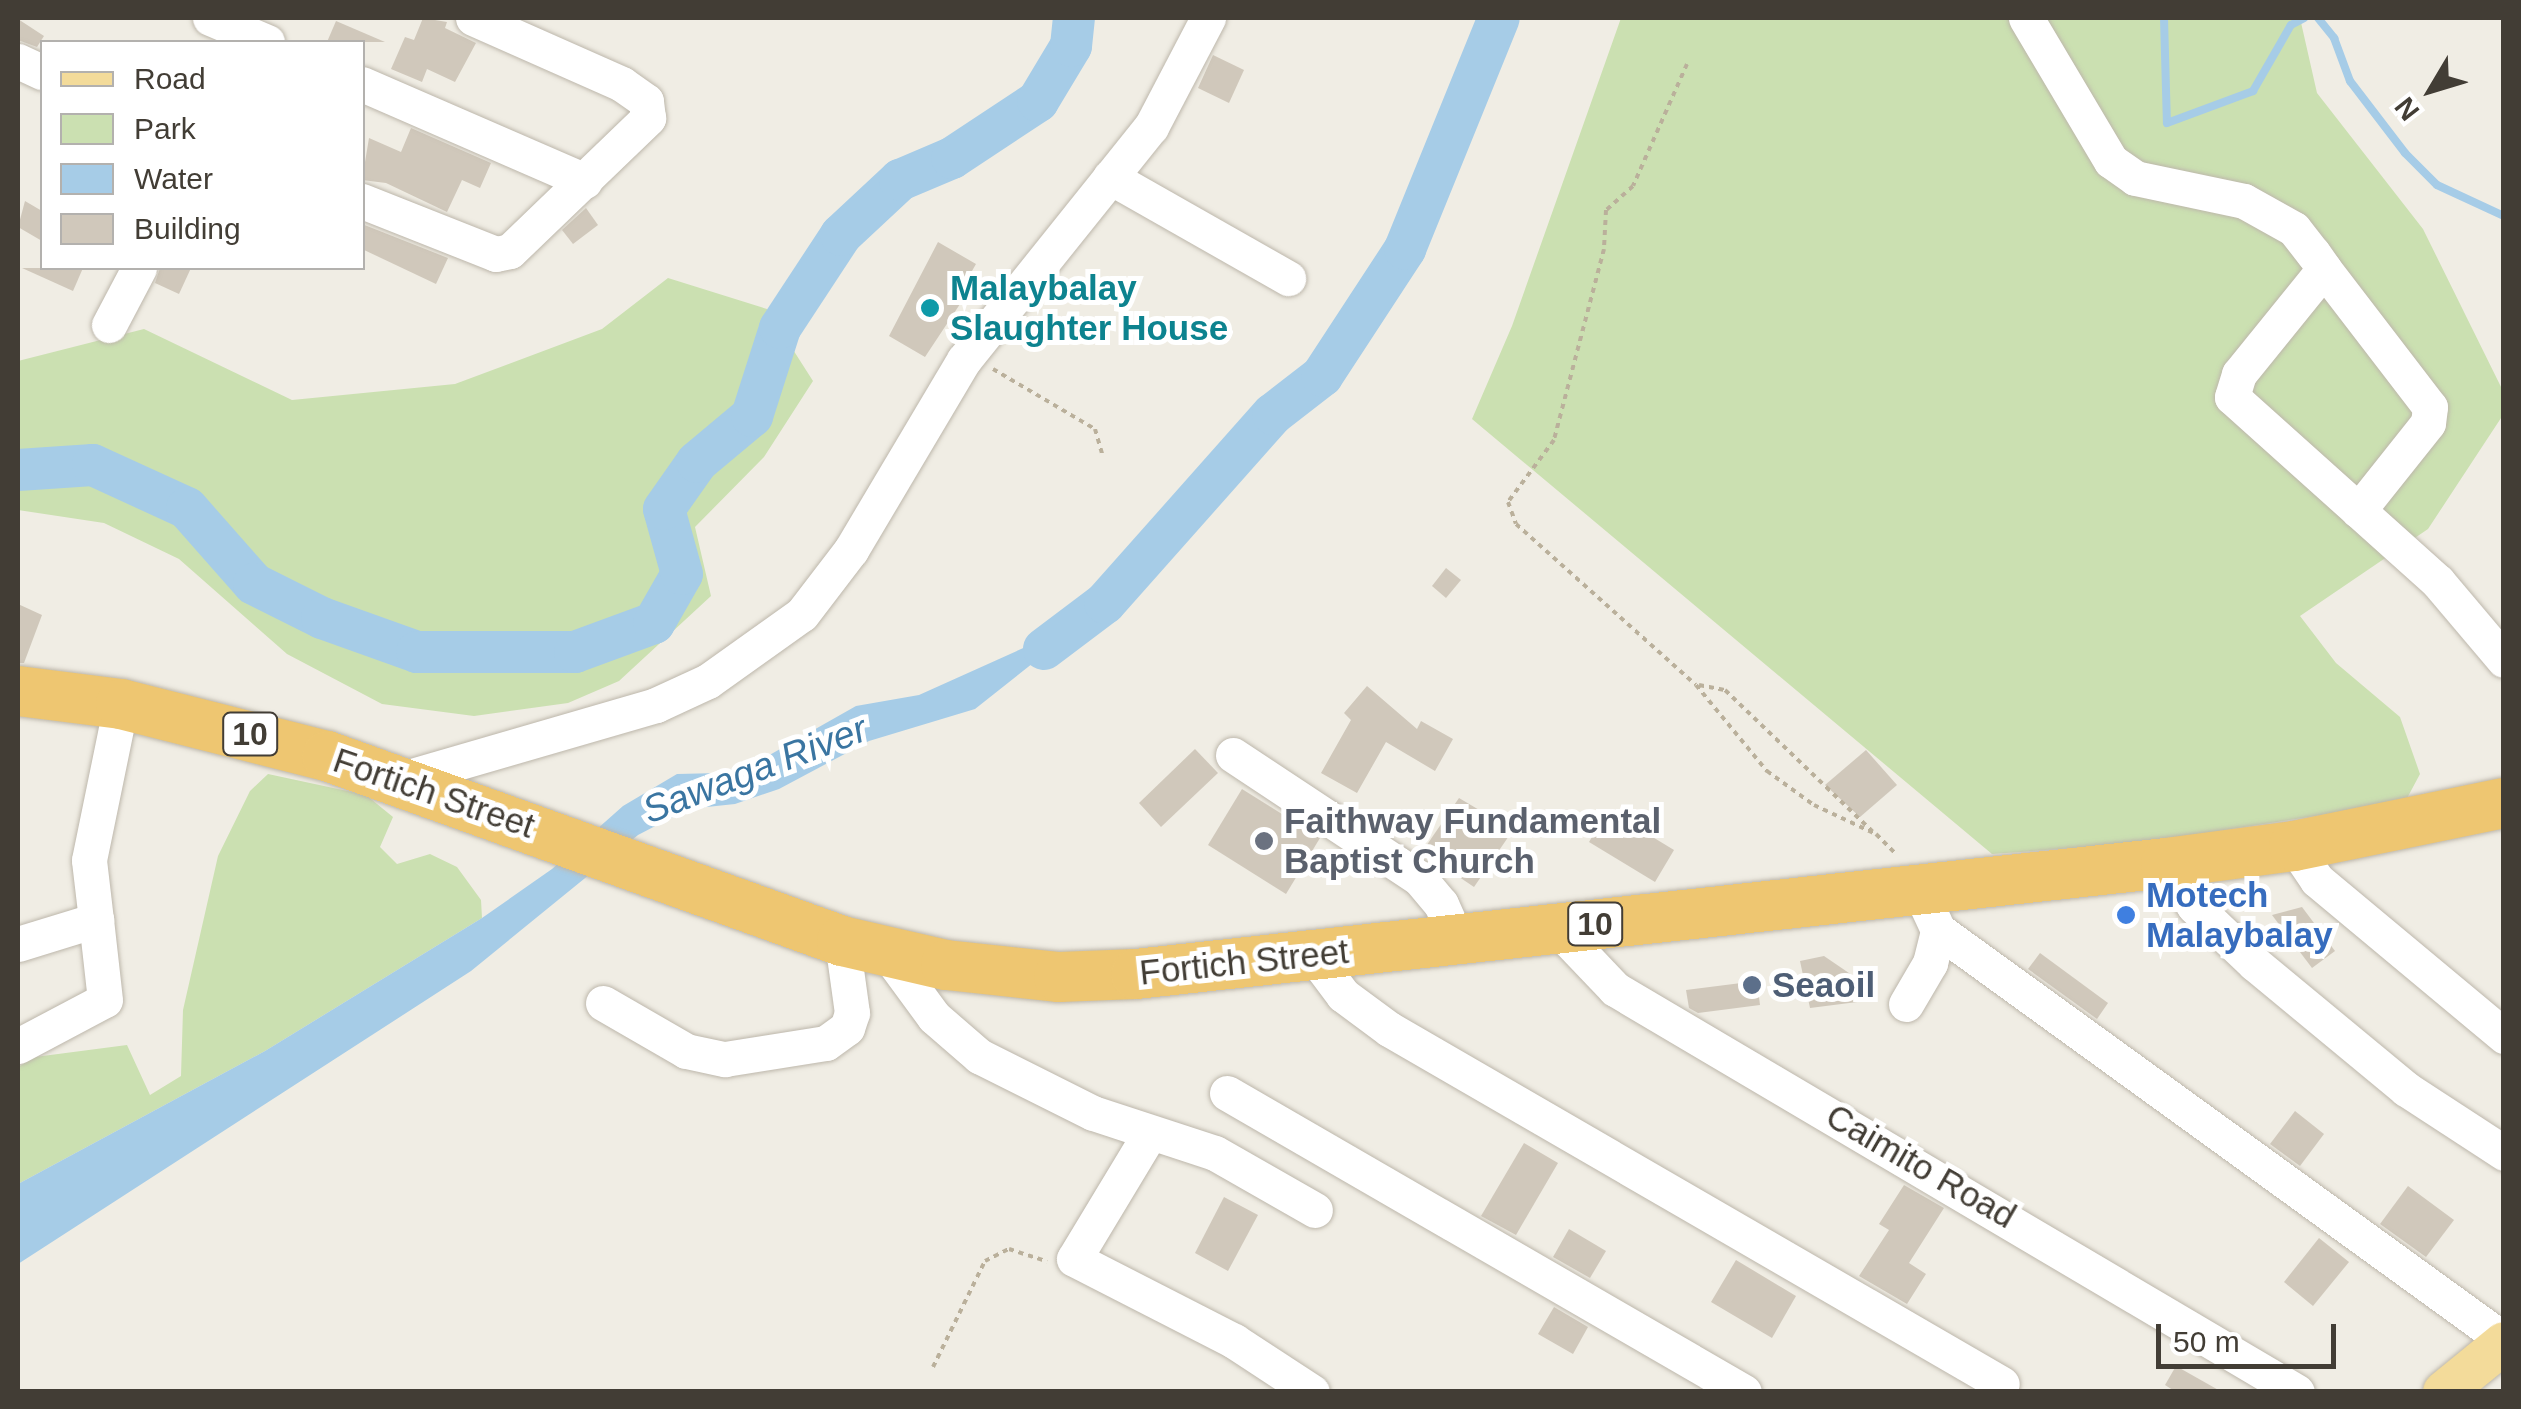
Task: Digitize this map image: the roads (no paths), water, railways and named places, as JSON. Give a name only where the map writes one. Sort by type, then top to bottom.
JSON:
[{"type":"highway","name":"Fortich Street","points":[[18,691],[122,704],[398,780],[864,947],[1059,977],[1312,956],[1557,928],[1929,910],[2166,863],[2294,846],[2504,803]]},
{"type":"main road","points":[[2444,1392],[2504,1341]]},
{"type":"street","points":[[210,18],[259,40]]},
{"type":"street","points":[[365,202],[496,254],[526,242],[648,118],[646,101],[473,18]]},
{"type":"street","points":[[398,780],[656,704],[708,682],[774,636],[823,591],[964,360],[1152,126],[1208,18]]},
{"type":"street","points":[[2026,18],[2111,160],[2135,178],[2244,201],[2294,229],[2430,407],[2428,423],[2358,511]]},
{"type":"street","points":[[365,85],[585,181]]},
{"type":"street","points":[[1110,177],[1288,278]]},
{"type":"street","points":[[2324,269],[2239,374],[2232,397],[2438,582],[2504,660]]},
{"type":"street","points":[[108,325],[138,270]]},
{"type":"street","points":[[18,1046],[105,1000],[90,860],[122,704]]},
{"type":"street","points":[[1233,755],[1419,878],[1441,904],[1457,940]]},
{"type":"street","points":[[2294,846],[2317,880],[2504,1036]]},
{"type":"street","points":[[2166,863],[2194,906],[2255,964],[2406,1088],[2504,1153]]},
{"type":"street","points":[[1906,1004],[1930,963],[1929,910]]},
{"type":"street","points":[[1929,910],[2504,1341]]},
{"type":"street","points":[[18,944],[96,920]]},
{"type":"street","name":"Caimito Road","points":[[1557,928],[1615,989],[2297,1392]]},
{"type":"street","points":[[603,1004],[686,1051],[726,1059],[826,1043],[847,1028],[864,947]]},
{"type":"street","points":[[864,947],[968,1048],[1054,1095],[1150,1133],[1215,1152],[1315,1210]]},
{"type":"street","points":[[1312,956],[1343,995],[1388,1028],[2002,1384]]},
{"type":"street","points":[[1227,1093],[1744,1392]]},
{"type":"street","points":[[1150,1133],[1074,1259],[1234,1341],[1312,1392]]},
{"type":"water","points":[[1090,618],[975,709],[869,741],[779,789],[735,804],[688,809],[638,835],[471,971],[18,1264],[18,1184],[265,1051],[482,918],[552,869],[623,806],[677,774],[720,773],[759,761],[856,706],[919,695]]},
{"type":"waterway","points":[[18,470],[93,465],[187,508],[254,584],[322,618],[417,652],[575,652],[654,623],[682,574],[664,509],[697,462],[752,416],[780,328],[841,235],[900,180],[952,158],[1038,101],[1071,46],[1074,18]]},
{"type":"waterway","name":"Sawaga River","points":[[1044,649],[1105,603],[1273,414],[1322,376],[1405,249],[1499,18]]},
{"type":"waterway","points":[[2164,18],[2167,123],[2253,91],[2291,25],[2304,18]]},
{"type":"waterway","points":[[2318,18],[2334,38],[2350,81],[2405,153],[2437,185],[2504,216]]},
{"type":"place","name":"Malaybalay Slaughter House","points":[[930,308]]},
{"type":"place","name":"Faithway Fundamental Baptist Church","points":[[1264,841]]},
{"type":"place","name":"Motech Malaybalay","points":[[2126,915]]},
{"type":"place","name":"Seaoil","points":[[1752,985]]}]
